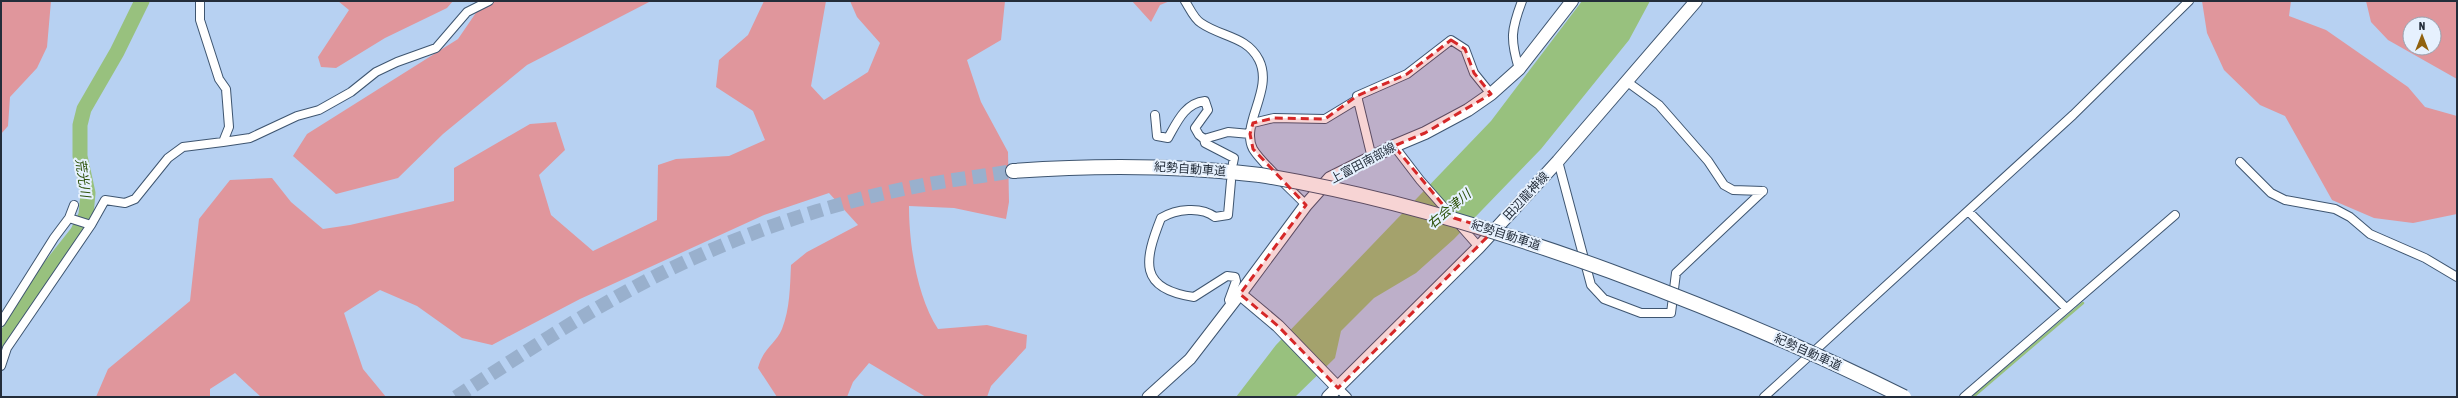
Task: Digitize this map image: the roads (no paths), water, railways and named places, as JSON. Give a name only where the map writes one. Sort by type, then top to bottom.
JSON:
[{"type":"highway","name":"紀勢自動車道","points":[[1013,171],[1131,165],[1214,169],[1260,175],[1333,188],[1416,207],[1535,244],[1706,307],[1855,372],[1904,397]]},
{"type":"main road","name":"上富田南部線","points":[[1240,294],[1306,205],[1330,178],[1394,146],[1425,133],[1468,110],[1491,94],[1519,69],[1572,1]]},
{"type":"main road","name":"田辺龍神線","points":[[1328,397],[1334,384],[1478,247],[1558,162],[1696,1]]},
{"type":"main road","points":[[1240,294],[1278,326],[1334,384]]},
{"type":"street","points":[[200,1],[200,20],[219,79],[226,89],[229,127],[222,142]]},
{"type":"street","points":[[1,366],[7,348],[91,225],[105,200],[125,203],[135,199],[168,158],[183,147],[250,138],[297,116],[319,110],[351,92],[376,72],[397,62],[436,48],[467,12],[489,1]]},
{"type":"street","points":[[1185,1],[1200,23],[1240,41],[1252,49],[1260,61],[1264,78],[1250,134],[1253,149],[1306,205]]},
{"type":"street","points":[[1519,69],[1512,45],[1515,21],[1522,1]]},
{"type":"street","points":[[1764,397],[2073,116],[2189,1]]},
{"type":"street","points":[[1372,158],[1357,96],[1407,74],[1451,40],[1465,49],[1474,73],[1491,94]]},
{"type":"street","points":[[1558,162],[1591,285],[1604,299],[1641,313],[1671,313],[1676,273],[1763,191],[1733,190],[1724,185],[1708,161],[1660,105],[1626,81]]},
{"type":"street","points":[[1253,123],[1274,118],[1325,119],[1358,99]]},
{"type":"street","points":[[1155,115],[1157,136],[1168,138],[1180,116],[1196,102],[1205,101],[1208,110],[1195,128],[1199,135],[1204,139],[1205,143],[1234,158],[1233,163]]},
{"type":"street","points":[[1204,139],[1228,132],[1250,134]]},
{"type":"street","points":[[1394,146],[1420,180],[1478,247]]},
{"type":"street","points":[[2240,162],[2271,193],[2285,200],[2335,209],[2350,217],[2370,234],[2425,258],[2457,277]]},
{"type":"street","points":[[1231,181],[1228,215],[1215,217],[1207,211],[1182,210],[1168,213],[1161,218],[1148,257],[1151,273],[1158,282],[1166,290],[1180,295],[1194,297],[1227,276],[1235,277],[1229,300],[1232,306]]},
{"type":"street","points":[[1,322],[54,238],[70,218],[74,205]]},
{"type":"street","points":[[1968,211],[2066,308]]},
{"type":"street","points":[[1964,397],[2175,215]]},
{"type":"street","points":[[70,218],[91,225]]},
{"type":"street","points":[[1148,397],[1190,359],[1240,294]]},
{"type":"street","points":[[1334,384],[1347,397]]},
{"type":"water","name":"右会津川","points":[[1582,1],[1650,1],[1629,40],[1541,149],[1454,239],[1416,273],[1374,298],[1341,331],[1335,358],[1295,397],[1236,397],[1276,345],[1491,121]]},
{"type":"waterway","name":"荒光川","points":[[1,344],[46,272],[77,233],[86,215],[88,193],[80,156],[80,125],[84,109],[117,52],[142,1]]},
{"type":"waterway","points":[[1973,397],[2083,303]]},
{"type":"tunnel","points":[[456,397],[597,308],[655,276],[714,249],[774,225],[866,197],[929,184],[1013,171]]}]
